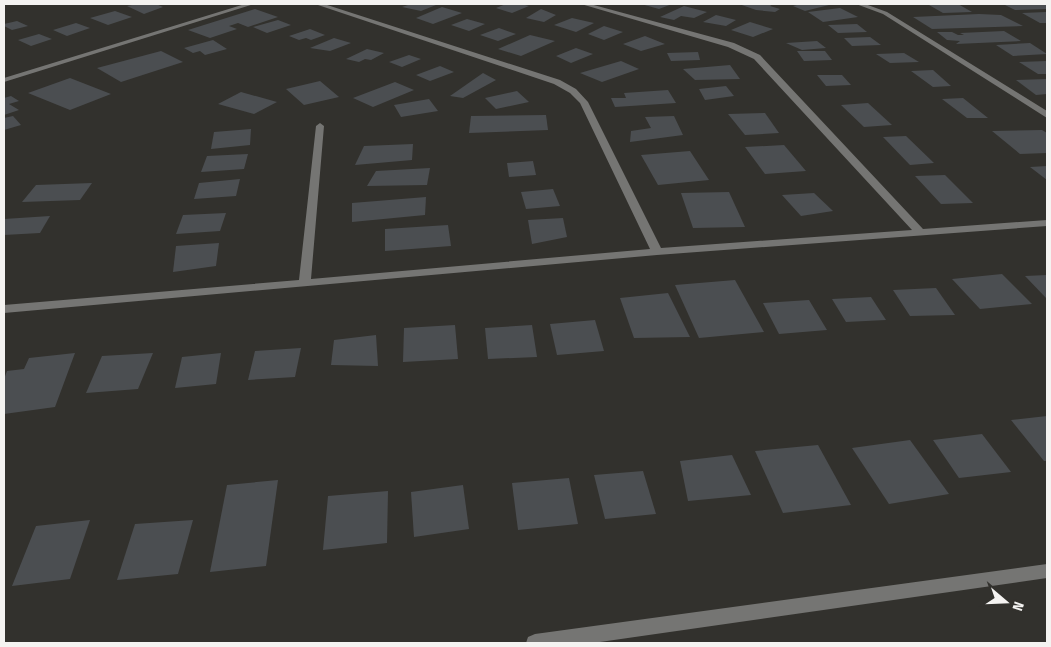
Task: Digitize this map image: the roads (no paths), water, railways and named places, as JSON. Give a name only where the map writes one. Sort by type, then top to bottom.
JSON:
[{"type":"street","points":[[4,80],[251,4]]},
{"type":"street","points":[[318,4],[557,82],[573,91],[584,102],[657,252]]},
{"type":"street","points":[[584,4],[732,45],[757,57],[921,234]]},
{"type":"street","points":[[859,4],[885,13],[1047,115]]},
{"type":"street","points":[[305,282],[320,126]]},
{"type":"street","points":[[4,309],[657,252],[921,234],[1047,223]]},
{"type":"street","points":[[535,643],[1047,571]]}]
